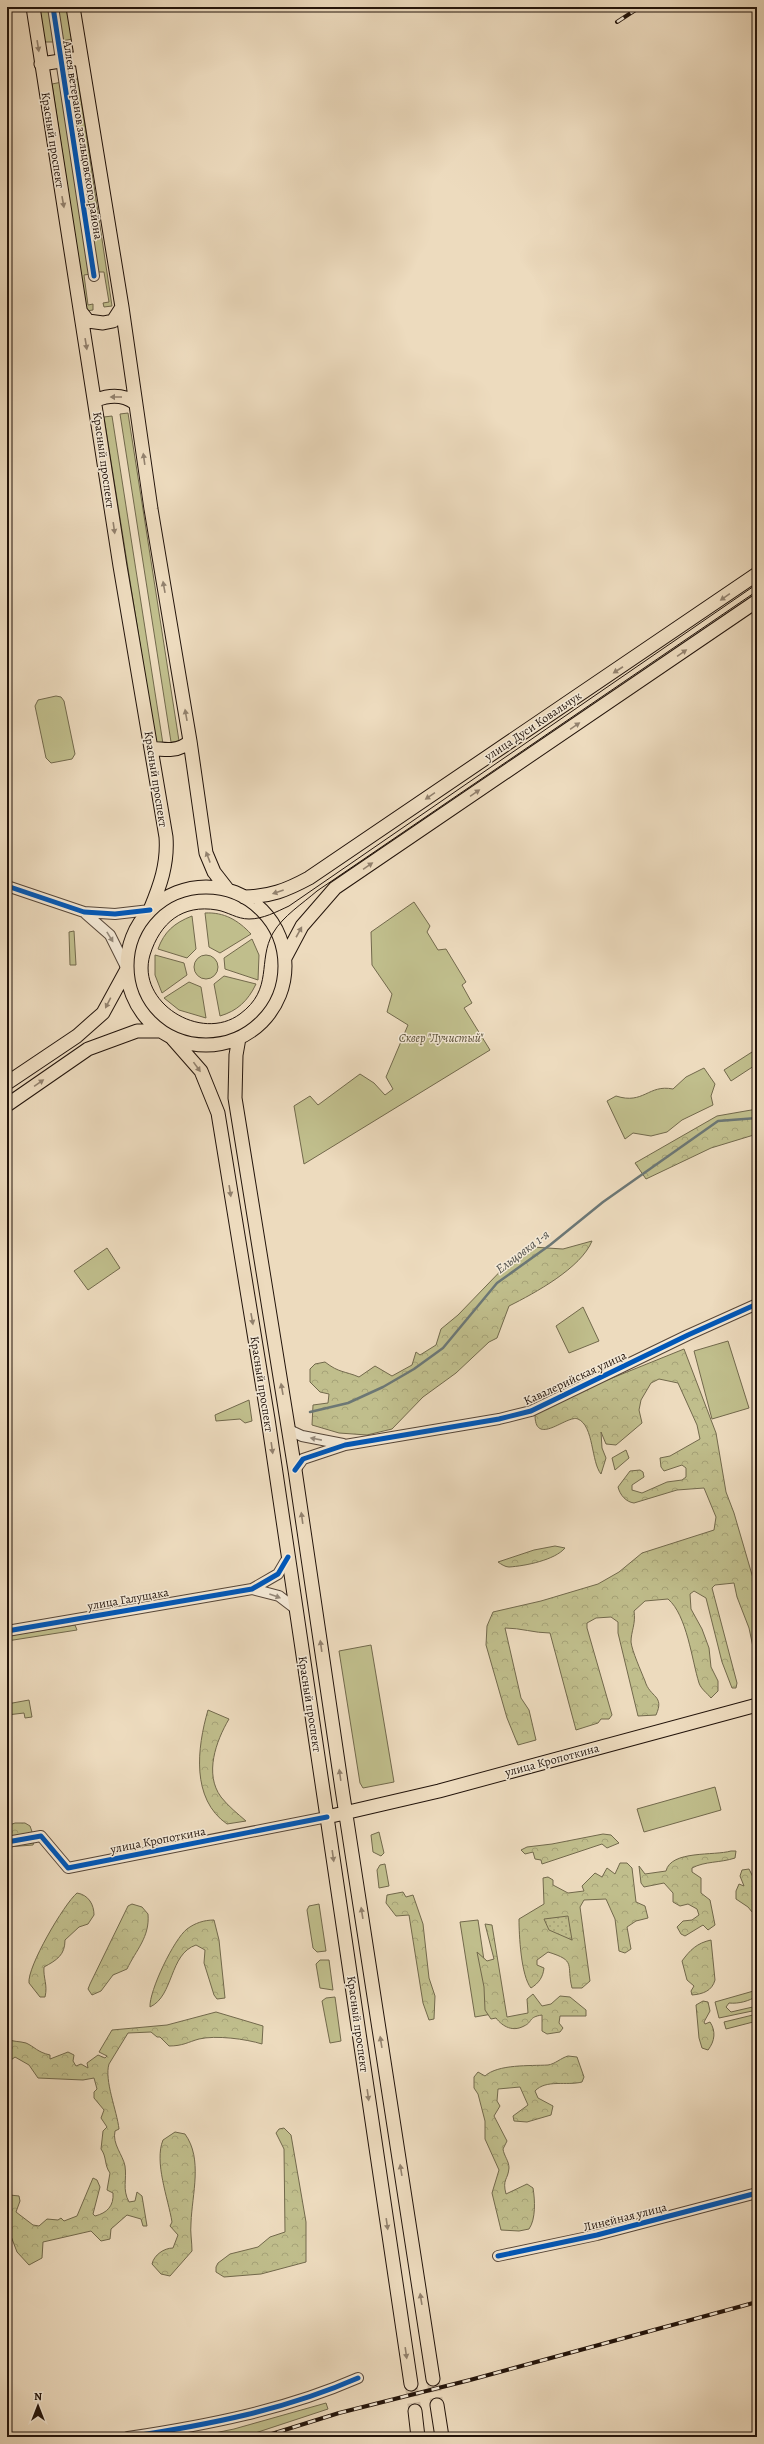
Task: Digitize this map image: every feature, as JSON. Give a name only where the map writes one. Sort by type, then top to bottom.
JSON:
[{"type":"main road","name":"Красный проспект","points":[[33,7],[96,400],[120,566],[151,748],[166,848],[161,885],[150,910]]},
{"type":"main road","points":[[73,7],[80,58],[122,307],[135,403],[190,741],[206,853],[214,872],[228,890]]},
{"type":"main road","points":[[41,64],[80,58]]},
{"type":"main road","points":[[81,312],[88,321],[103,323],[113,321],[122,307]]},
{"type":"main road","points":[[96,400],[104,397],[127,397],[135,403]]},
{"type":"main road","name":"улица Дуси Ковальчук","points":[[244,897],[262,897],[276,893],[309,878],[757,574]]},
{"type":"main road","name":"улица Дуси Ковальчук","points":[[285,958],[302,926],[335,888],[757,601]]},
{"type":"main road","points":[[151,748],[171,750],[185,746],[190,741]]},
{"type":"main road","points":[[7,1082],[77,1036],[102,1013],[127,969],[129,947],[137,927],[150,910],[167,898],[186,890],[207,887],[228,890],[244,897],[264,913],[278,934],[285,958],[284,978],[279,997],[269,1014],[260,1023],[239,1038],[223,1044],[205,1046],[188,1043],[166,1034],[137,1031],[88,1049],[7,1106]]},
{"type":"main road","name":"Красный проспект","points":[[127,969],[131,993],[140,1009],[201,1071],[218,1113],[267,1412],[307,1692],[327,1817],[411,2384]]},
{"type":"main road","name":"Красный проспект","points":[[239,1038],[236,1055],[235,1098],[265,1292],[289,1430],[326,1687],[433,2379]]},
{"type":"main road","points":[[307,1692],[326,1687]]},
{"type":"main road","name":"улица Кропоткина","points":[[327,1817],[439,1791],[757,1705]]},
{"type":"main road","points":[[437,2405],[442,2437]]},
{"type":"main road","points":[[415,2411],[418,2432],[440,2424]]},
{"type":"street","name":"Аллея ветеранов заельцовского района","points":[[53,7],[94,276]]},
{"type":"street","points":[[7,886],[84,912],[115,914],[150,910]]},
{"type":"street","points":[[84,912],[110,935],[127,969]]},
{"type":"street","name":"Кавалерийская улица","points":[[344,1445],[520,1415],[757,1304]]},
{"type":"street","points":[[289,1430],[302,1436],[344,1445]]},
{"type":"street","points":[[295,1470],[302,1459],[344,1445]]},
{"type":"street","points":[[252,1589],[278,1574],[288,1557]]},
{"type":"street","points":[[252,1589],[280,1596],[296,1609]]},
{"type":"street","name":"улица Галущака","points":[[7,1631],[252,1589]]},
{"type":"street","name":"улица Кропоткина","points":[[7,1842],[40,1836],[68,1868],[327,1817]]},
{"type":"street","name":"Линейная улица","points":[[498,2256],[597,2234],[757,2193]]},
{"type":"street","points":[[128,2437],[228,2420],[325,2393],[358,2378]]},
{"type":"green space","points":[[38,7],[50,7],[56,42],[44,42]]},
{"type":"green space","points":[[56,7],[67,7],[72,39],[62,41]]},
{"type":"green space","points":[[78,79],[112,306],[104,307],[103,303],[109,302],[104,272],[97,272],[68,80]]},
{"type":"green space","points":[[62,82],[91,274],[84,275],[88,305],[93,304],[93,310],[86,311],[52,84]]},
{"type":"green space","points":[[128,413],[179,741],[171,742],[120,414]]},
{"type":"green space","points":[[112,416],[163,744],[156,745],[104,417]]},
{"type":"green space","points":[[56,696],[61,697],[64,701],[75,754],[72,759],[51,763],[46,758],[35,706],[38,700]]},
{"type":"green space","name":"Сквер \"Лучистый\"","points":[[414,902],[430,926],[427,932],[438,950],[446,949],[466,982],[462,985],[472,1003],[464,1008],[490,1050],[304,1164],[294,1106],[310,1096],[318,1105],[360,1074],[374,1083],[385,1095],[393,1089],[386,1077],[408,1025],[387,1012],[392,994],[372,965],[371,932]]},
{"type":"green space","points":[[205,913],[218,914],[230,918],[236,921],[251,934],[220,953],[209,947]]},
{"type":"green space","points":[[192,916],[196,949],[187,958],[158,949],[163,938],[170,929]]},
{"type":"green space","points":[[74,931],[76,965],[70,965],[69,932]]},
{"type":"green space","points":[[252,939],[259,955],[258,980],[225,969],[224,958]]},
{"type":"green space","points":[[155,955],[184,963],[187,975],[162,993],[155,975]]},
{"type":"green space","points":[[206,955],[211,956],[217,962],[217,972],[211,978],[206,979],[201,978],[195,972],[194,967],[195,962],[201,956]]},
{"type":"green space","points":[[224,976],[256,984],[246,1000],[237,1008],[220,1016],[214,984]]},
{"type":"green space","points":[[189,982],[201,987],[206,1018],[179,1010],[164,998]]},
{"type":"green space","points":[[752,1052],[757,1064],[731,1081],[724,1070]]},
{"type":"green space","points":[[704,1068],[715,1084],[711,1096],[713,1105],[682,1120],[667,1132],[651,1136],[633,1133],[625,1139],[607,1101],[616,1096],[633,1098],[657,1089],[673,1089],[686,1077]]},
{"type":"green space","points":[[757,1109],[757,1134],[711,1148],[646,1179],[635,1163],[717,1116]]},
{"type":"green space","points":[[592,1241],[578,1261],[568,1270],[544,1287],[509,1306],[497,1338],[489,1342],[456,1373],[423,1397],[392,1429],[367,1435],[339,1433],[312,1425],[313,1405],[328,1403],[329,1394],[320,1392],[310,1382],[310,1369],[315,1364],[325,1362],[338,1370],[359,1377],[375,1366],[392,1376],[412,1365],[416,1352],[420,1355],[436,1345],[441,1329],[458,1315],[515,1256],[532,1247],[563,1249]]},
{"type":"green space","points":[[107,1248],[120,1268],[88,1290],[74,1271]]},
{"type":"green space","points":[[583,1307],[599,1341],[569,1353],[556,1326]]},
{"type":"green space","points":[[728,1341],[749,1408],[712,1419],[694,1351]]},
{"type":"green space","points":[[684,1349],[716,1433],[726,1492],[734,1513],[755,1585],[757,1600],[757,1666],[749,1628],[737,1597],[734,1583],[715,1585],[712,1588],[737,1683],[736,1688],[732,1688],[722,1662],[706,1598],[694,1591],[690,1594],[691,1609],[702,1629],[709,1648],[711,1667],[718,1681],[718,1691],[711,1698],[699,1683],[688,1639],[680,1616],[674,1606],[668,1599],[645,1601],[634,1611],[631,1642],[647,1687],[656,1697],[659,1704],[656,1715],[638,1716],[618,1633],[618,1622],[611,1617],[596,1618],[587,1623],[587,1628],[612,1715],[609,1719],[601,1719],[598,1723],[576,1730],[550,1633],[505,1628],[521,1698],[529,1710],[536,1740],[518,1745],[507,1718],[486,1645],[487,1626],[493,1612],[541,1601],[598,1584],[619,1572],[642,1553],[714,1530],[716,1517],[704,1488],[677,1490],[634,1503],[624,1498],[618,1487],[630,1471],[640,1470],[643,1472],[644,1477],[632,1485],[632,1490],[642,1493],[667,1482],[682,1480],[686,1477],[686,1468],[682,1465],[664,1471],[661,1467],[660,1458],[670,1456],[700,1439],[697,1425],[678,1383],[659,1379],[651,1383],[641,1400],[639,1410],[642,1423],[616,1445],[606,1444],[601,1432],[602,1448],[606,1458],[601,1474],[595,1461],[590,1436],[583,1423],[578,1419],[573,1419],[552,1428],[540,1428],[536,1423],[535,1413],[559,1403],[580,1391]]},
{"type":"green space","points":[[249,1400],[252,1421],[245,1423],[240,1419],[216,1421],[215,1415]]},
{"type":"green space","points":[[626,1450],[629,1458],[615,1470],[612,1458]]},
{"type":"green space","points":[[555,1546],[565,1548],[554,1556],[539,1562],[509,1567],[498,1562],[534,1550]]},
{"type":"green space","points":[[75,1625],[77,1630],[7,1641],[7,1636]]},
{"type":"green space","points":[[371,1645],[394,1782],[363,1788],[360,1783],[339,1651]]},
{"type":"green space","points":[[29,1700],[32,1717],[25,1718],[24,1713],[7,1715],[7,1704]]},
{"type":"green space","points":[[208,1710],[229,1719],[216,1747],[213,1778],[216,1788],[221,1797],[246,1821],[227,1824],[215,1813],[207,1801],[202,1787],[200,1772],[201,1740]]},
{"type":"green space","points":[[715,1787],[721,1810],[644,1832],[637,1809]]},
{"type":"green space","points":[[15,1823],[25,1823],[30,1826],[35,1840],[33,1845],[7,1847],[7,1826]]},
{"type":"green space","points":[[379,1832],[384,1853],[381,1856],[373,1852],[371,1835]]},
{"type":"green space","points":[[603,1834],[611,1835],[619,1843],[607,1848],[602,1844],[542,1864],[541,1860],[535,1859],[533,1852],[525,1854],[521,1850],[527,1847],[552,1844]]},
{"type":"green space","points":[[736,1851],[735,1858],[702,1864],[692,1868],[692,1872],[701,1878],[701,1893],[710,1900],[715,1925],[708,1930],[703,1925],[685,1936],[681,1934],[677,1927],[683,1921],[692,1920],[699,1915],[697,1909],[688,1904],[680,1906],[673,1902],[673,1893],[664,1883],[644,1887],[641,1883],[639,1866],[645,1874],[666,1871],[670,1864],[684,1857]]},
{"type":"green space","points":[[620,1863],[627,1863],[632,1868],[636,1902],[645,1906],[648,1918],[636,1921],[627,1927],[631,1949],[625,1953],[619,1951],[615,1919],[606,1899],[584,1900],[580,1907],[590,1981],[582,1988],[572,1988],[569,1964],[567,1961],[548,1952],[537,1960],[537,1965],[544,1968],[542,1977],[531,1988],[523,1965],[520,1945],[519,1919],[544,1904],[543,1878],[548,1877],[553,1880],[553,1885],[568,1893],[584,1891],[582,1886],[595,1873],[602,1877],[607,1868],[615,1874]]},
{"type":"green space","points":[[385,1864],[389,1886],[379,1888],[377,1870],[380,1865]]},
{"type":"green space","points":[[749,1869],[753,1877],[757,1878],[757,1918],[748,1907],[736,1899],[736,1891],[739,1884],[744,1886],[740,1876],[742,1870]]},
{"type":"green space","points":[[403,1892],[406,1897],[413,1895],[423,1924],[429,1978],[435,1996],[434,2019],[429,2020],[423,2003],[409,1915],[396,1916],[386,1903],[387,1895]]},
{"type":"green space","points":[[77,1893],[88,1898],[92,1904],[94,1915],[88,1924],[79,1927],[65,1940],[64,1950],[62,1953],[53,1962],[44,1967],[46,1993],[45,1997],[40,1997],[29,1983],[30,1975],[47,1936],[64,1909]]},
{"type":"green space","points":[[132,1904],[142,1907],[148,1914],[147,1930],[142,1943],[127,1969],[113,1975],[101,1991],[92,1995],[88,1989],[90,1984],[128,1906]]},
{"type":"green space","points":[[319,1904],[326,1951],[317,1952],[313,1948],[307,1910],[309,1906]]},
{"type":"green space","points":[[568,1916],[572,1940],[549,1930],[544,1919]]},
{"type":"green space","points":[[214,1920],[219,1940],[225,1998],[217,1999],[214,1995],[204,1963],[205,1950],[196,1945],[187,1950],[181,1957],[164,1994],[158,2002],[150,2007],[158,1978],[176,1943],[187,1929],[196,1924]]},
{"type":"green space","points":[[478,1920],[492,2014],[475,2017],[460,1922]]},
{"type":"green space","points":[[485,1924],[492,1925],[507,2017],[528,2013],[527,1999],[533,1994],[542,2006],[551,2004],[560,1996],[570,1997],[586,2010],[586,2016],[560,2016],[559,2023],[563,2028],[560,2032],[547,2034],[542,2031],[542,2015],[533,2018],[527,2024],[516,2029],[508,2028],[496,2018],[491,2019],[485,2010],[484,1987],[477,1952],[487,1961],[494,1959]]},
{"type":"green space","points":[[711,1940],[715,1980],[714,1984],[712,1987],[700,1994],[692,1995],[691,1991],[694,1986],[687,1980],[682,1961],[694,1948]]},
{"type":"green space","points":[[320,1960],[329,1960],[333,1990],[320,1988],[316,1964]]},
{"type":"green space","points":[[757,1990],[757,1996],[754,1998],[740,2003],[729,2003],[726,2007],[731,2012],[757,2006],[757,2010],[719,2018],[715,2002]]},
{"type":"green space","points":[[335,1997],[341,2041],[330,2043],[322,2001],[326,1998]]},
{"type":"green space","points":[[703,2001],[708,2002],[710,2011],[704,2022],[705,2024],[710,2022],[714,2032],[713,2040],[708,2050],[702,2048],[699,2038],[696,2005]]},
{"type":"green space","points":[[216,2012],[263,2026],[262,2044],[240,2039],[214,2037],[199,2039],[182,2045],[169,2046],[160,2037],[157,2037],[151,2032],[128,2033],[109,2064],[109,2087],[119,2129],[115,2131],[114,2136],[116,2145],[125,2166],[125,2189],[129,2202],[135,2201],[137,2192],[142,2196],[147,2226],[143,2226],[141,2219],[127,2215],[111,2229],[110,2239],[101,2241],[91,2231],[43,2242],[42,2258],[29,2265],[17,2252],[9,2231],[11,2227],[7,2226],[7,2182],[11,2185],[8,2190],[10,2195],[19,2196],[20,2201],[16,2212],[33,2225],[39,2226],[47,2219],[58,2220],[61,2218],[64,2221],[77,2216],[93,2178],[97,2180],[100,2187],[93,2214],[95,2216],[103,2213],[111,2205],[113,2198],[113,2193],[107,2190],[110,2173],[101,2149],[103,2131],[107,2127],[101,2118],[104,2110],[94,2098],[94,2092],[97,2089],[94,2078],[83,2080],[38,2078],[29,2065],[15,2057],[7,2063],[7,2039],[26,2043],[50,2055],[50,2059],[68,2052],[74,2055],[73,2061],[76,2066],[81,2064],[88,2068],[87,2063],[98,2055],[105,2058],[107,2056],[99,2052],[112,2030],[167,2025]]},
{"type":"green space","points":[[757,2014],[757,2021],[726,2029],[724,2022]]},
{"type":"green space","points":[[568,2056],[577,2057],[584,2077],[582,2082],[545,2085],[535,2091],[538,2098],[553,2106],[551,2115],[527,2122],[514,2121],[513,2116],[528,2105],[520,2087],[498,2089],[497,2101],[500,2106],[494,2116],[507,2141],[503,2149],[509,2168],[505,2182],[506,2194],[527,2184],[533,2188],[534,2204],[533,2220],[529,2229],[519,2231],[501,2230],[492,2193],[499,2170],[485,2139],[485,2121],[478,2094],[474,2088],[474,2077],[478,2072],[485,2076],[498,2069],[548,2065]]},
{"type":"green space","points":[[284,2128],[291,2135],[306,2222],[306,2262],[261,2274],[224,2277],[216,2272],[216,2267],[218,2263],[230,2254],[258,2247],[270,2237],[285,2232],[284,2149],[276,2133],[279,2129]]},
{"type":"green space","points":[[175,2132],[185,2134],[190,2144],[194,2154],[195,2177],[191,2226],[192,2251],[170,2276],[161,2274],[152,2264],[160,2253],[166,2249],[173,2248],[178,2235],[170,2226],[172,2222],[160,2159],[163,2140]]},
{"type":"green space","points":[[326,2403],[328,2409],[243,2437],[195,2437],[234,2429]]},
{"type":"waterway","name":"Ельцовка 1-я","points":[[310,1412],[348,1403],[383,1387],[414,1369],[443,1348],[497,1283],[550,1245],[603,1202],[718,1121],[757,1118]]},
{"type":"tunnel","points":[[433,2379],[437,2405]]},
{"type":"tunnel","points":[[411,2384],[415,2411]]},
{"type":"tram line","points":[[757,584],[289,906],[269,915],[254,919],[245,919],[217,910],[204,909],[193,910],[174,918],[166,925],[160,934],[150,955],[148,972],[153,988],[162,1002],[175,1013],[191,1020],[208,1024],[224,1022],[240,1014],[251,1004],[257,995],[261,985],[268,943],[273,933],[287,916],[317,891],[757,591]]},
{"type":"railway","points":[[617,22],[640,7]]},
{"type":"railway","points":[[262,2437],[339,2413],[470,2380],[757,2302]]},
{"type":"cycle path","points":[[53,7],[94,276]]},
{"type":"cycle path","points":[[7,886],[84,912],[115,914],[150,910]]},
{"type":"cycle path","points":[[295,1470],[303,1459],[345,1445],[499,1419],[531,1411],[688,1335],[757,1304]]},
{"type":"cycle path","points":[[7,1631],[252,1589],[278,1574],[288,1557]]},
{"type":"cycle path","points":[[7,1842],[41,1836],[68,1868],[327,1817]]},
{"type":"cycle path","points":[[498,2256],[597,2235],[757,2193]]},
{"type":"cycle path","points":[[128,2437],[187,2427],[274,2408],[358,2378]]}]
